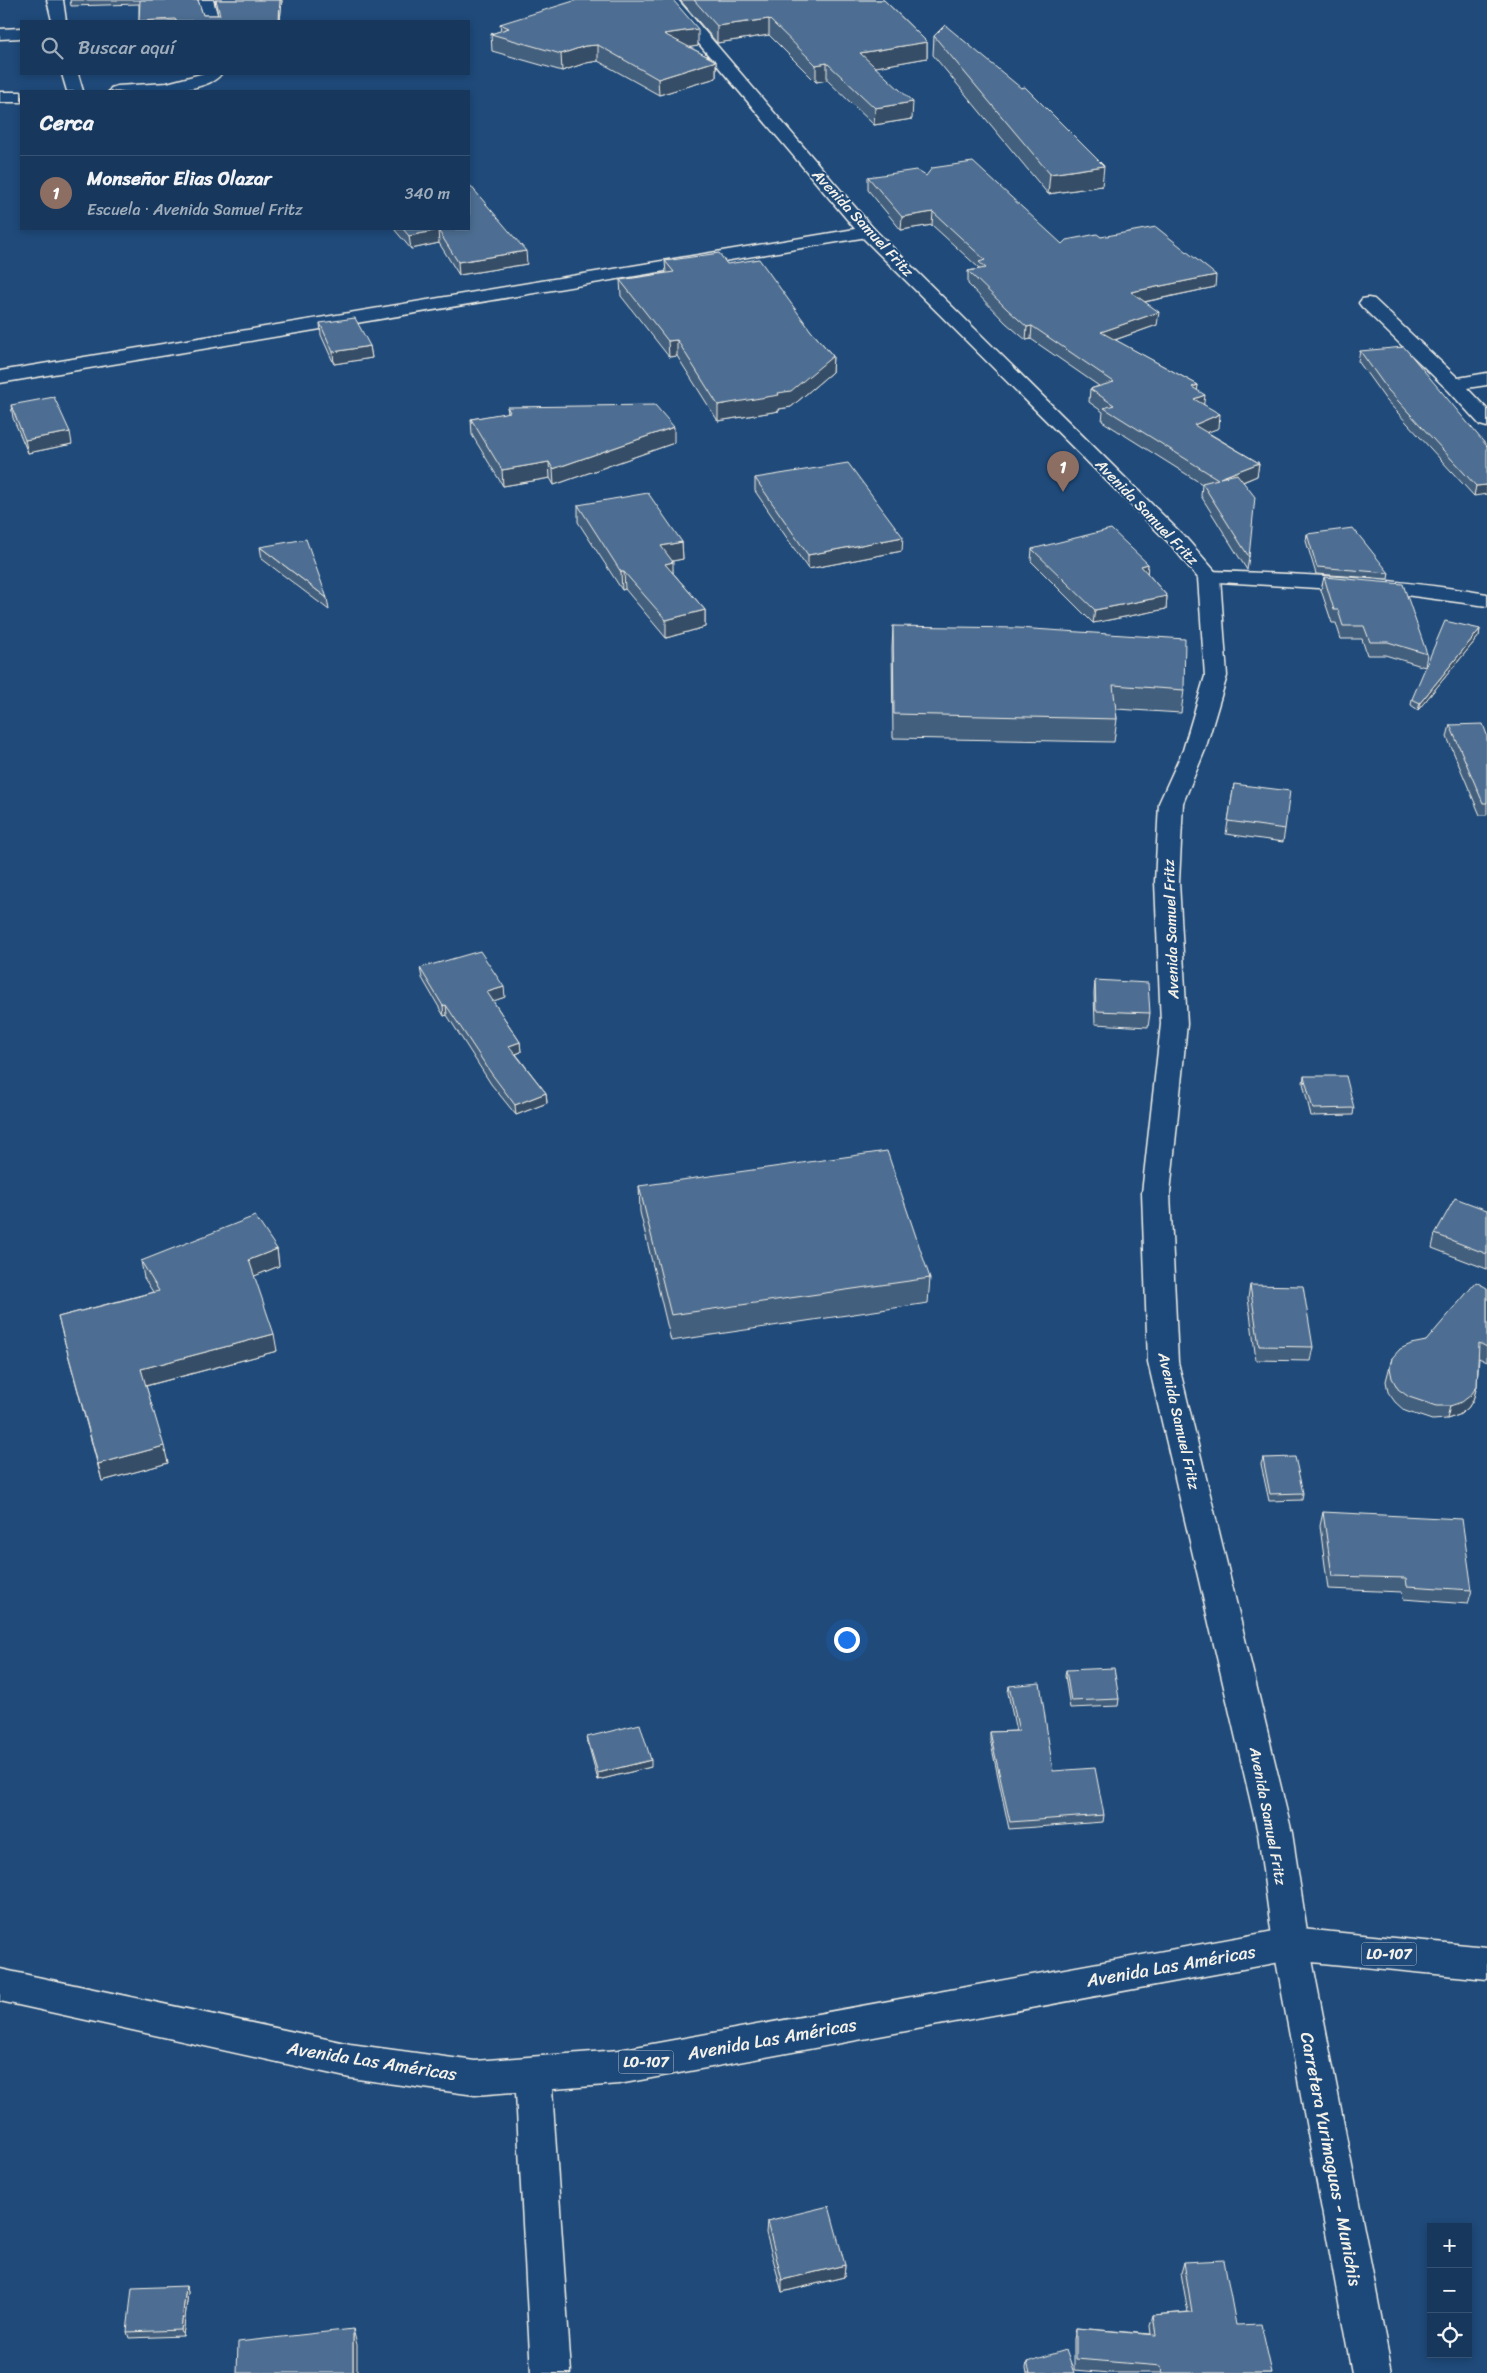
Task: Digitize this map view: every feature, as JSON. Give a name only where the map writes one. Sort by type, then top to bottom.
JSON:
[{"type":"street","points":[[55,0],[59,20]]},
{"type":"street","points":[[205,0],[212,20]]},
{"type":"street","name":"Avenida Samuel Fritz","points":[[670,0],[866,232],[1180,542],[1209,577],[1216,676],[1194,750],[1171,803],[1167,882],[1174,1024],[1156,1193],[1163,1362],[1275,1833],[1291,1944]]},
{"type":"street","points":[[0,34],[20,33]]},
{"type":"street","points":[[70,75],[74,90]]},
{"type":"street","points":[[132,90],[163,88],[211,76]]},
{"type":"street","points":[[0,97],[20,97]]},
{"type":"street","points":[[0,377],[866,232]]},
{"type":"street","points":[[1368,303],[1456,387],[1487,421]]},
{"type":"street","points":[[1456,387],[1462,383],[1487,380]]},
{"type":"street","points":[[1209,577],[1314,580],[1449,593],[1487,600]]},
{"type":"street","name":"Avenida Las Américas","points":[[0,1985],[350,2061],[475,2078],[619,2067],[1291,1944],[1487,1963]]},
{"type":"street","name":"Carretera Yurimaguas - Munichis","points":[[1291,1944],[1372,2373]]},
{"type":"street","points":[[533,2074],[551,2373]]},
{"type":"building","points":[[140,0],[198,0],[203,15],[220,15],[216,0],[280,0],[279,20],[139,20]]},
{"type":"building","points":[[577,0],[673,0],[698,29],[664,34],[716,61],[658,79],[598,45],[585,46],[561,54],[491,34],[509,28],[500,24]]},
{"type":"building","points":[[694,0],[884,0],[927,42],[860,53],[913,102],[875,108],[827,63],[816,65],[769,19],[717,26]]},
{"type":"building","points":[[945,25],[1021,88],[1025,87],[1104,166],[1050,174],[934,36]]},
{"type":"building","points":[[973,162],[1062,244],[1066,240],[1097,234],[1101,237],[1156,227],[1216,275],[1131,292],[1159,312],[1101,332],[1198,385],[1192,387],[1205,395],[1194,399],[1220,414],[1194,425],[1259,463],[1220,478],[1237,474],[1255,497],[1249,557],[1202,483],[1218,479],[1104,408],[1114,405],[1090,389],[1114,382],[1032,326],[1027,327],[1007,309],[968,271],[986,268],[979,262],[985,260],[933,212],[902,217],[868,177],[916,170],[926,176],[932,168]]},
{"type":"building","points":[[470,185],[526,251],[458,262],[438,230],[470,230]]},
{"type":"building","points":[[404,230],[438,230],[409,236]]},
{"type":"building","points":[[719,253],[727,264],[759,259],[811,331],[833,356],[791,391],[778,393],[779,395],[718,405],[677,340],[668,341],[620,280],[674,272],[665,261]]},
{"type":"building","points":[[355,318],[370,346],[333,352],[320,323]]},
{"type":"building","points":[[1404,347],[1487,446],[1487,485],[1476,486],[1388,390],[1360,351]]},
{"type":"building","points":[[54,397],[70,432],[25,440],[11,405]]},
{"type":"building","points":[[655,405],[674,427],[553,469],[549,462],[502,470],[471,419],[510,412],[507,407]]},
{"type":"building","points":[[848,463],[903,537],[808,555],[755,478]]},
{"type":"building","points":[[648,493],[682,542],[661,546],[673,562],[665,564],[705,610],[666,620],[624,572],[621,572],[578,505]]},
{"type":"building","points":[[1353,528],[1389,573],[1317,567],[1307,534]]},
{"type":"building","points":[[1111,529],[1148,564],[1141,566],[1167,596],[1095,610],[1032,549]]},
{"type":"building","points":[[306,539],[327,598],[260,547]]},
{"type":"building","points":[[1324,577],[1403,584],[1427,654],[1388,642],[1370,642],[1364,626],[1343,626],[1338,610],[1334,610]]},
{"type":"building","points":[[1445,621],[1480,629],[1420,703],[1412,699]]},
{"type":"building","points":[[893,626],[1018,628],[1185,639],[1184,690],[1113,685],[1117,719],[894,714]]},
{"type":"building","points":[[1483,724],[1487,735],[1487,803],[1483,803],[1450,725]]},
{"type":"building","points":[[1234,784],[1290,791],[1285,829],[1228,821]]},
{"type":"building","points":[[480,951],[504,987],[487,992],[520,1042],[509,1046],[546,1093],[515,1105],[491,1073],[446,1005],[443,1006],[420,968]]},
{"type":"building","points":[[1095,980],[1148,983],[1150,1013],[1096,1011]]},
{"type":"building","points":[[1304,1076],[1346,1076],[1354,1108],[1313,1109]]},
{"type":"building","points":[[887,1151],[930,1278],[671,1315],[639,1186]]},
{"type":"building","points":[[1455,1198],[1487,1210],[1487,1254],[1435,1234]]},
{"type":"building","points":[[255,1216],[277,1249],[249,1260],[274,1334],[141,1369],[164,1446],[98,1464],[58,1317],[159,1291],[141,1261]]},
{"type":"building","points":[[1476,1282],[1487,1288],[1487,1347],[1479,1343],[1477,1386],[1471,1395],[1462,1402],[1450,1406],[1436,1406],[1409,1397],[1398,1389],[1392,1378],[1390,1368],[1392,1358],[1400,1349],[1411,1344],[1426,1341]]},
{"type":"building","points":[[1250,1285],[1303,1286],[1313,1347],[1259,1346]]},
{"type":"building","points":[[1295,1457],[1303,1493],[1270,1494],[1263,1458]]},
{"type":"building","points":[[1323,1512],[1462,1519],[1472,1590],[1407,1586],[1406,1578],[1332,1576]]},
{"type":"building","points":[[1114,1668],[1119,1699],[1071,1701],[1066,1670]]},
{"type":"building","points":[[1040,1683],[1053,1771],[1095,1768],[1104,1815],[1010,1822],[990,1732],[1019,1731],[1009,1686]]},
{"type":"building","points":[[640,1724],[651,1760],[598,1773],[587,1737]]},
{"type":"building","points":[[829,2206],[845,2265],[782,2280],[767,2221]]},
{"type":"building","points":[[1224,2260],[1236,2325],[1261,2324],[1272,2373],[1162,2373],[1161,2366],[1076,2359],[1076,2328],[1156,2335],[1153,2315],[1192,2312],[1184,2262]]},
{"type":"building","points":[[186,2286],[181,2330],[127,2332],[132,2288]]},
{"type":"building","points":[[353,2329],[353,2373],[237,2373],[238,2342]]},
{"type":"building","points":[[1066,2350],[1074,2373],[1030,2373],[1027,2362]]},
{"type":"place","name":"Monseñor Elias Olazar","points":[[1063,492]]}]
